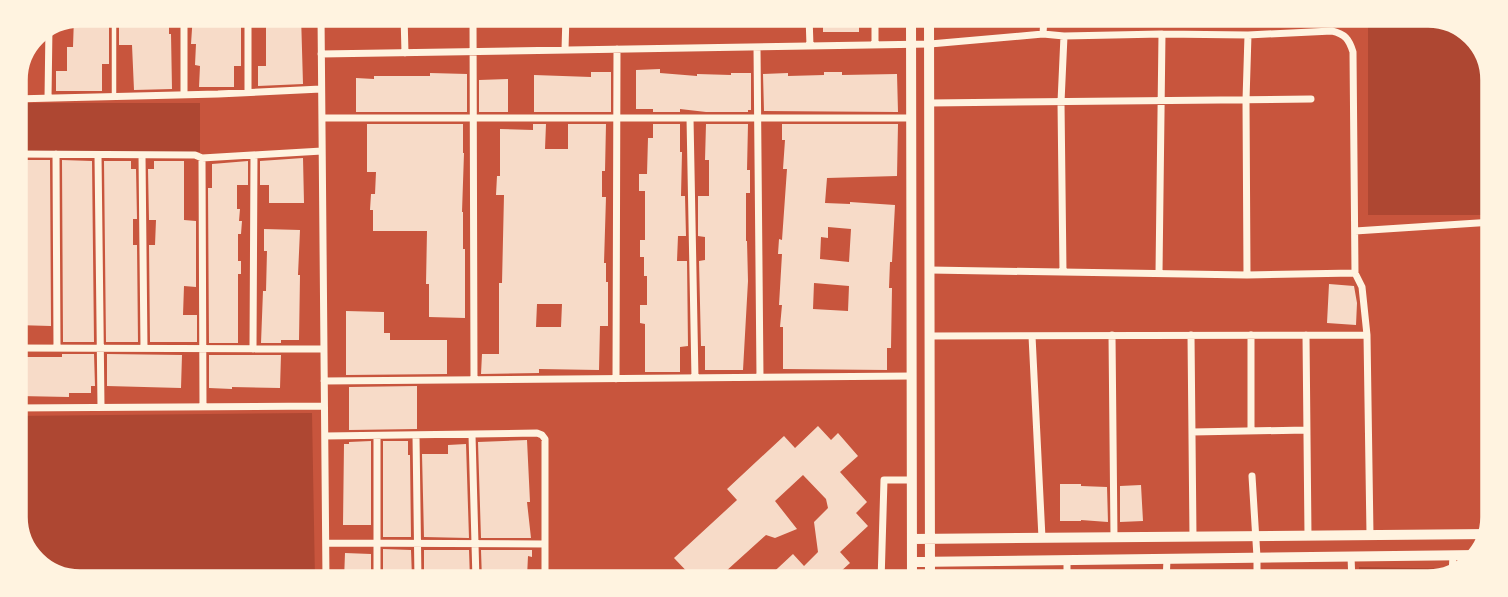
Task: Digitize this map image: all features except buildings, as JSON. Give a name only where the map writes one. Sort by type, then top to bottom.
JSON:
[{"type":"street","points":[[184,26],[184,94]]},
{"type":"street","points":[[248,26],[248,92]]},
{"type":"street","points":[[321,26],[326,571]]},
{"type":"street","points":[[404,26],[405,53]]},
{"type":"street","points":[[473,26],[474,380]]},
{"type":"street","points":[[565,50],[566,26]]},
{"type":"street","points":[[809,26],[810,46]]},
{"type":"street","points":[[875,26],[875,46]]},
{"type":"street","points":[[911,26],[912,571]]},
{"type":"street","points":[[929,26],[930,571]]},
{"type":"street","points":[[1043,26],[1043,34]]},
{"type":"street","points":[[321,54],[875,46],[1043,34],[1343,34],[1350,41],[1353,52],[1355,273],[1362,287],[1367,335],[1370,535]]},
{"type":"street","points":[[1159,273],[1162,34]]},
{"type":"street","points":[[48,98],[50,35]]},
{"type":"street","points":[[1063,272],[1061,102],[1064,36]]},
{"type":"street","points":[[1247,275],[1248,36]]},
{"type":"street","points":[[757,47],[760,377]]},
{"type":"street","points":[[616,379],[617,49]]},
{"type":"street","points":[[26,99],[321,89]]},
{"type":"street","points":[[930,103],[1311,99]]},
{"type":"street","points":[[322,118],[911,118]]},
{"type":"street","points":[[690,118],[695,378]]},
{"type":"street","points":[[26,154],[195,155],[202,158],[322,151]]},
{"type":"street","points":[[56,155],[57,348]]},
{"type":"street","points":[[97,155],[101,406]]},
{"type":"street","points":[[142,155],[144,348]]},
{"type":"street","points":[[253,349],[254,155]]},
{"type":"street","points":[[202,158],[203,406]]},
{"type":"street","points":[[1355,231],[1482,223]]},
{"type":"street","points":[[930,270],[1247,275],[1355,273]]},
{"type":"street","points":[[1112,335],[1114,537]]},
{"type":"street","points":[[1191,335],[1193,537]]},
{"type":"street","points":[[1251,335],[1251,430]]},
{"type":"street","points":[[1306,335],[1308,536]]},
{"type":"street","points":[[930,336],[1367,335]]},
{"type":"street","points":[[1032,336],[1042,538]]},
{"type":"street","points":[[26,348],[324,349]]},
{"type":"street","points":[[324,381],[912,376]]},
{"type":"street","points":[[26,408],[324,406]]},
{"type":"street","points":[[1192,432],[1307,430]]},
{"type":"street","points":[[325,436],[537,433],[544,436],[545,571]]},
{"type":"street","points":[[472,435],[476,571]]},
{"type":"street","points":[[377,436],[377,571]]},
{"type":"street","points":[[416,436],[418,571]]},
{"type":"street","points":[[1252,476],[1257,571]]},
{"type":"street","points":[[881,571],[884,480],[912,480]]},
{"type":"street","points":[[912,538],[1479,534]]},
{"type":"street","points":[[326,543],[545,544]]},
{"type":"street","points":[[1453,555],[1453,564]]},
{"type":"street","points":[[912,562],[1466,555]]},
{"type":"street","points":[[1352,556],[1352,571]]},
{"type":"street","points":[[1166,571],[1167,559]]},
{"type":"street","points":[[1067,560],[1067,571]]},
{"type":"lane","points":[[114,26],[114,96]]},
{"type":"shaded area","points":[[1368,26],[1427,26],[1445,29],[1470,48],[1481,70],[1482,215],[1368,215]]},
{"type":"shaded area","points":[[26,103],[200,103],[200,152],[26,153]]},
{"type":"shaded area","points":[[312,413],[315,571],[81,571],[63,568],[50,562],[30,537],[26,520],[26,416]]},
{"type":"shaded area","points":[[1359,567],[1442,569],[1427,571],[1359,571]]}]
